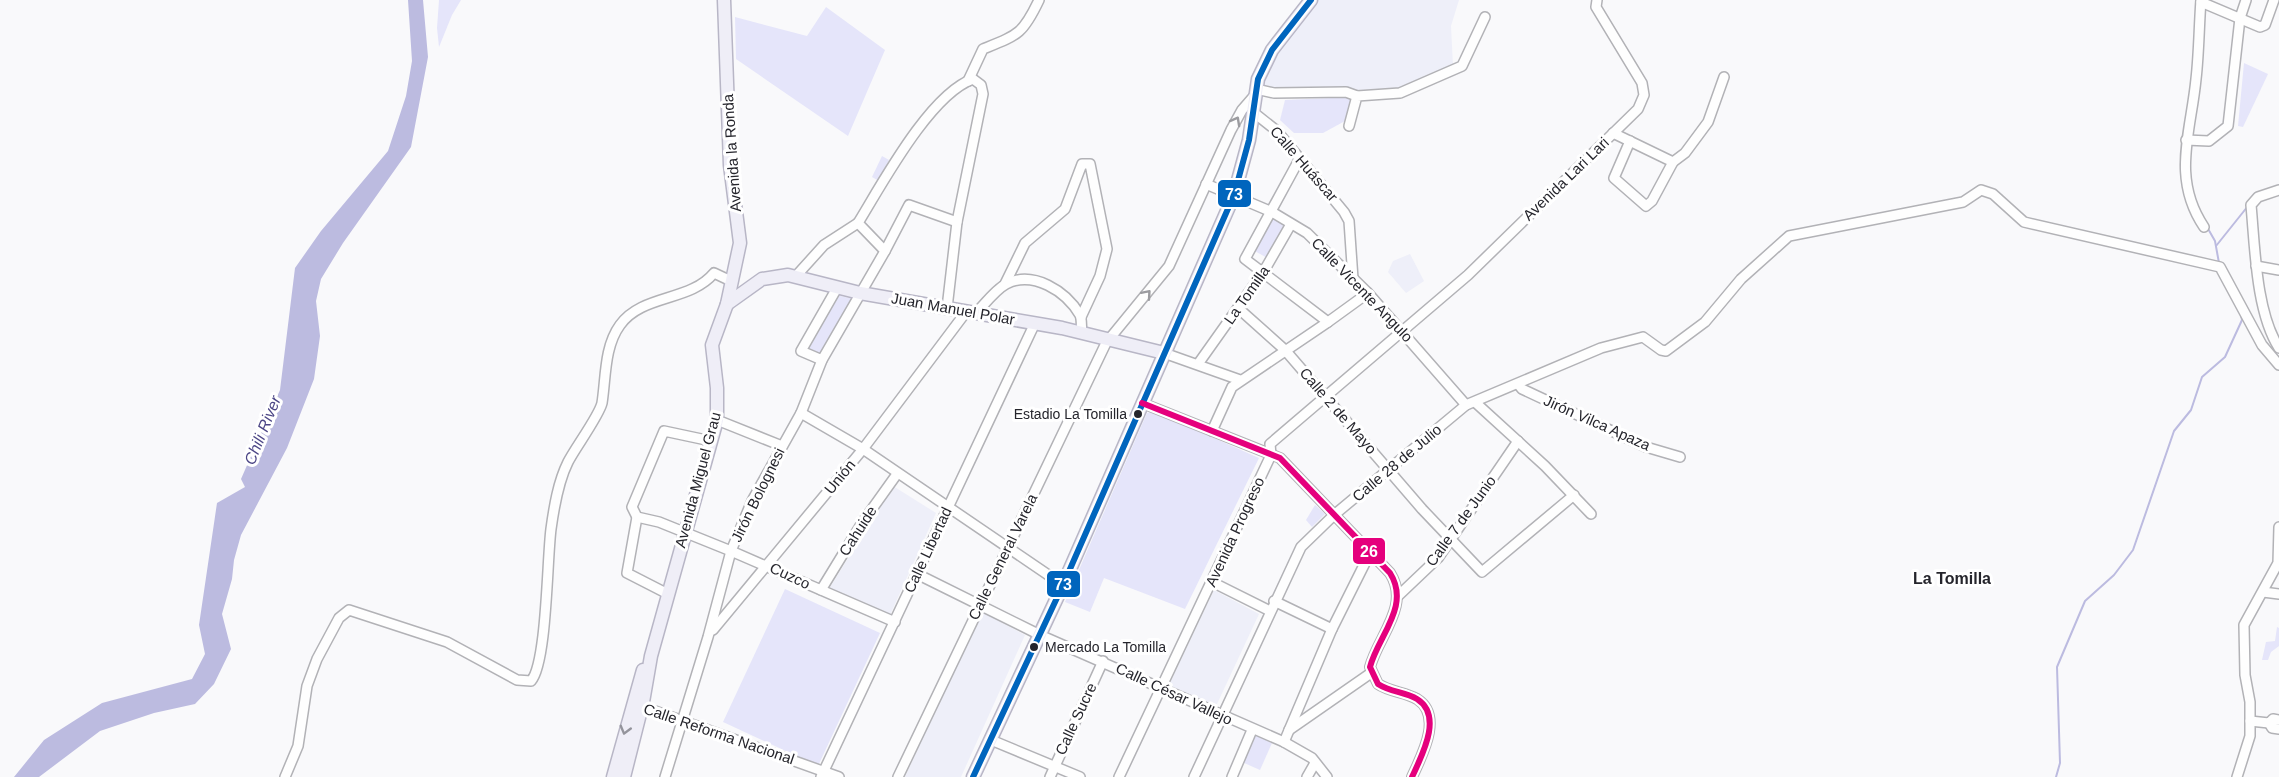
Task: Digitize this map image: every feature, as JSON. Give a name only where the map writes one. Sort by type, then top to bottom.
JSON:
[{"type":"main road","name":"Avenida la Ronda","points":[[724,0],[730,165],[740,243],[727,304]]},
{"type":"main road","points":[[973,777],[1040,635],[1234,195],[1258,79],[1272,50],[1311,0]]},
{"type":"main road","name":"Juan Manuel Polar","points":[[727,304],[762,279],[781,275],[796,276],[860,293],[1110,338],[1164,353]]},
{"type":"main road","points":[[731,281],[745,291]]},
{"type":"main road","name":"Avenida Miguel Grau","points":[[613,777],[637,705],[717,420],[717,388],[712,345],[727,304]]},
{"type":"main road","name":"Avenida Miguel Grau","points":[[624,777],[637,705]]},
{"type":"street","points":[[968,81],[983,49],[1005,40],[1026,27],[1039,0]]},
{"type":"street","name":"Avenida Lari Lari","points":[[1401,330],[1468,275],[1638,109],[1644,95],[1642,83],[1596,7],[1597,0]]},
{"type":"street","points":[[2186,140],[2209,141],[2228,126],[2240,18],[2246,0]]},
{"type":"street","points":[[2204,226],[2188,197],[2186,140],[2196,80],[2201,1],[2263,27],[2274,0]]},
{"type":"street","points":[[1255,92],[1346,92],[1358,96],[1400,93],[1462,66],[1485,17]]},
{"type":"street","points":[[1630,141],[1614,178],[1646,206],[1652,201],[1673,162],[1685,153],[1708,122],[1724,77]]},
{"type":"street","points":[[796,276],[824,245],[858,223],[900,155],[938,105],[958,84],[973,79],[981,85],[983,94],[957,222],[947,308]]},
{"type":"street","name":"Calle General Varela","points":[[898,777],[979,605],[1110,338],[1164,274],[1231,130],[1255,92]]},
{"type":"street","points":[[1349,126],[1358,96]]},
{"type":"street","name":"Calle Huáscar","points":[[1253,112],[1277,131],[1331,194],[1349,221],[1353,279]]},
{"type":"street","points":[[1613,133],[1673,162]]},
{"type":"street","points":[[1299,158],[1245,259],[1264,271],[1328,322]]},
{"type":"street","name":"Unión","points":[[708,637],[769,566],[971,313],[1005,284],[1025,243],[1065,209],[1082,164],[1090,164],[1107,249],[1100,276],[1081,317]]},
{"type":"street","name":"Calle Vicente Angulo","points":[[1206,184],[1272,212],[1307,233],[1368,293],[1466,405]]},
{"type":"street","name":"Calle 28 de Julio","points":[[1194,777],[1299,549],[1334,514],[1466,405],[1476,403],[1601,348],[1643,337],[1661,351],[1666,351],[1705,322],[1741,279],[1789,236],[1963,202],[1981,190],[1993,194],[2024,222],[2220,267],[2262,345],[2279,365]]},
{"type":"street","points":[[2279,190],[2259,197],[2251,205],[2256,266],[2270,334],[2279,348]]},
{"type":"street","name":"Jirón Bolognesi","points":[[665,777],[708,637],[731,550],[752,501],[801,413],[822,360],[909,205],[957,222]]},
{"type":"street","points":[[858,223],[885,251]]},
{"type":"street","name":"La Tomilla","points":[[1198,363],[1264,271],[1291,224]]},
{"type":"street","points":[[2256,266],[2279,270]]},
{"type":"street","points":[[285,777],[298,746],[307,686],[317,659],[339,618],[349,610],[447,642],[517,680],[531,681],[537,675],[551,530],[557,496],[567,463],[602,404],[605,365],[619,326],[641,308],[687,292],[708,280],[714,273],[731,281]]},
{"type":"street","points":[[1005,284],[1030,279],[1045,283],[1067,298],[1081,317],[1082,333]]},
{"type":"street","points":[[822,360],[801,351],[837,288]]},
{"type":"street","points":[[1212,431],[1232,387],[1368,293]]},
{"type":"street","name":"Calle 2 de Mayo","points":[[1238,308],[1285,350],[1388,470],[1482,572],[1574,495]]},
{"type":"street","name":"Calle Libertad","points":[[822,774],[1035,323]]},
{"type":"street","name":"Avenida Progreso","points":[[1119,777],[1271,455],[1270,444],[1401,330]]},
{"type":"street","points":[[1164,353],[1198,363],[1240,380]]},
{"type":"street","name":"Jirón Vilca Apaza","points":[[1518,384],[1522,389],[1646,447],[1680,457]]},
{"type":"street","points":[[1476,403],[1574,495],[1591,514]]},
{"type":"street","points":[[1142,404],[1283,460],[1390,573],[1396,584],[1398,596],[1392,619],[1371,664],[1371,673],[1382,686],[1416,698],[1426,710],[1429,727],[1428,741],[1412,777]]},
{"type":"street","points":[[801,413],[863,449],[1062,585]]},
{"type":"street","points":[[717,420],[782,446]]},
{"type":"street","points":[[668,594],[627,573],[637,517],[632,507],[664,431],[711,441]]},
{"type":"street","name":"Calle 7 de Junio","points":[[1398,596],[1438,558],[1518,441]]},
{"type":"street","name":"Cahuide","points":[[821,590],[862,523],[897,474]]},
{"type":"street","name":"Cuzco","points":[[637,517],[659,522],[731,550],[895,621]]},
{"type":"street","points":[[2236,777],[2244,759],[2250,721],[2244,625],[2278,563],[2279,527]]},
{"type":"street","points":[[1284,742],[1291,720],[1332,629],[1370,553]]},
{"type":"street","name":"Calle César Vallejo","points":[[917,574],[1040,635],[1252,730],[1284,742],[1312,758],[1327,777]]},
{"type":"street","points":[[1212,582],[1332,629]]},
{"type":"street","points":[[2263,592],[2279,594]]},
{"type":"street","name":"Calle Sucre","points":[[1050,777],[1103,662]]},
{"type":"street","points":[[1289,730],[1371,673]]},
{"type":"street","name":"Calle Reforma Nacional","points":[[637,705],[683,720],[822,774],[839,777]]},
{"type":"street","points":[[2250,721],[2269,723],[2273,719],[2279,720]]},
{"type":"street","points":[[2269,723],[2272,728],[2279,729]]},
{"type":"street","points":[[1234,776],[1252,730]]},
{"type":"street","points":[[990,740],[1080,777]]},
{"type":"street","points":[[1307,777],[1315,764]]},
{"type":"shaded area","points":[[439,0],[461,0],[439,47],[437,28]]},
{"type":"shaded area","points":[[1318,0],[1459,0],[1451,26],[1453,66],[1400,90],[1357,91],[1262,87],[1272,60]]},
{"type":"shaded area","points":[[826,7],[885,50],[848,136],[736,59],[735,17],[807,36]]},
{"type":"shaded area","points":[[2244,63],[2268,74],[2243,127],[2238,126]]},
{"type":"shaded area","points":[[1352,97],[1345,121],[1323,133],[1294,133],[1280,120],[1285,100]]},
{"type":"shaded area","points":[[882,156],[889,160],[879,181],[872,177]]},
{"type":"shaded area","points":[[1271,217],[1287,226],[1269,259],[1253,250]]},
{"type":"shaded area","points":[[1410,254],[1424,281],[1406,293],[1388,272],[1393,261]]},
{"type":"shaded area","points":[[836,295],[853,299],[820,356],[806,350]]},
{"type":"shaded area","points":[[1153,411],[1259,458],[1185,609],[1104,578],[1090,612],[1065,602],[1147,413]]},
{"type":"shaded area","points":[[893,486],[936,513],[890,615],[829,589]]},
{"type":"shaded area","points":[[1315,505],[1325,514],[1312,527],[1306,520]]},
{"type":"shaded area","points":[[785,589],[880,633],[818,766],[723,722]]},
{"type":"shaded area","points":[[1214,590],[1259,614],[1217,704],[1213,707],[1169,685]]},
{"type":"shaded area","points":[[980,611],[1025,635],[961,777],[905,777]]},
{"type":"shaded area","points":[[2277,627],[2279,628],[2279,646],[2271,652],[2268,660],[2262,660],[2266,642],[2275,641]]},
{"type":"shaded area","points":[[1255,735],[1272,743],[1260,770],[1242,762]]},
{"type":"water","points":[[408,0],[423,0],[428,57],[411,147],[343,243],[321,279],[316,301],[320,336],[314,379],[287,448],[241,535],[222,614],[231,649],[214,684],[195,704],[154,713],[100,731],[39,777],[14,777],[44,740],[102,703],[192,679],[205,654],[199,625],[217,503],[245,487],[241,479],[280,390],[295,268],[321,231],[388,151],[406,96],[412,61]]},
{"type":"waterway","points":[[2216,246],[2248,206]]},
{"type":"waterway","points":[[2207,227],[2215,241],[2219,263]]},
{"type":"waterway","points":[[2056,777],[2060,763],[2057,667],[2085,601],[2114,575],[2133,550],[2174,431],[2191,410],[2202,377],[2225,357],[2242,320],[2241,315]]},
{"type":"transit line","name":"73","points":[[973,777],[1063,585],[1234,195],[1249,140],[1258,79],[1272,50],[1311,0]]},
{"type":"transit line","name":"26","points":[[1142,403],[1280,458],[1390,573],[1397,597],[1395,609],[1370,667],[1378,684],[1417,699],[1425,706],[1429,716],[1430,726],[1425,748],[1412,777]]},
{"type":"place","name":"Estadio La Tomilla","points":[[1138,414]]},
{"type":"place","name":"Mercado La Tomilla","points":[[1034,647]]},
{"type":"district","name":"La Tomilla","points":[[1952,578]]},
{"type":"water label","name":"Chili River","points":[[262,430]]}]
